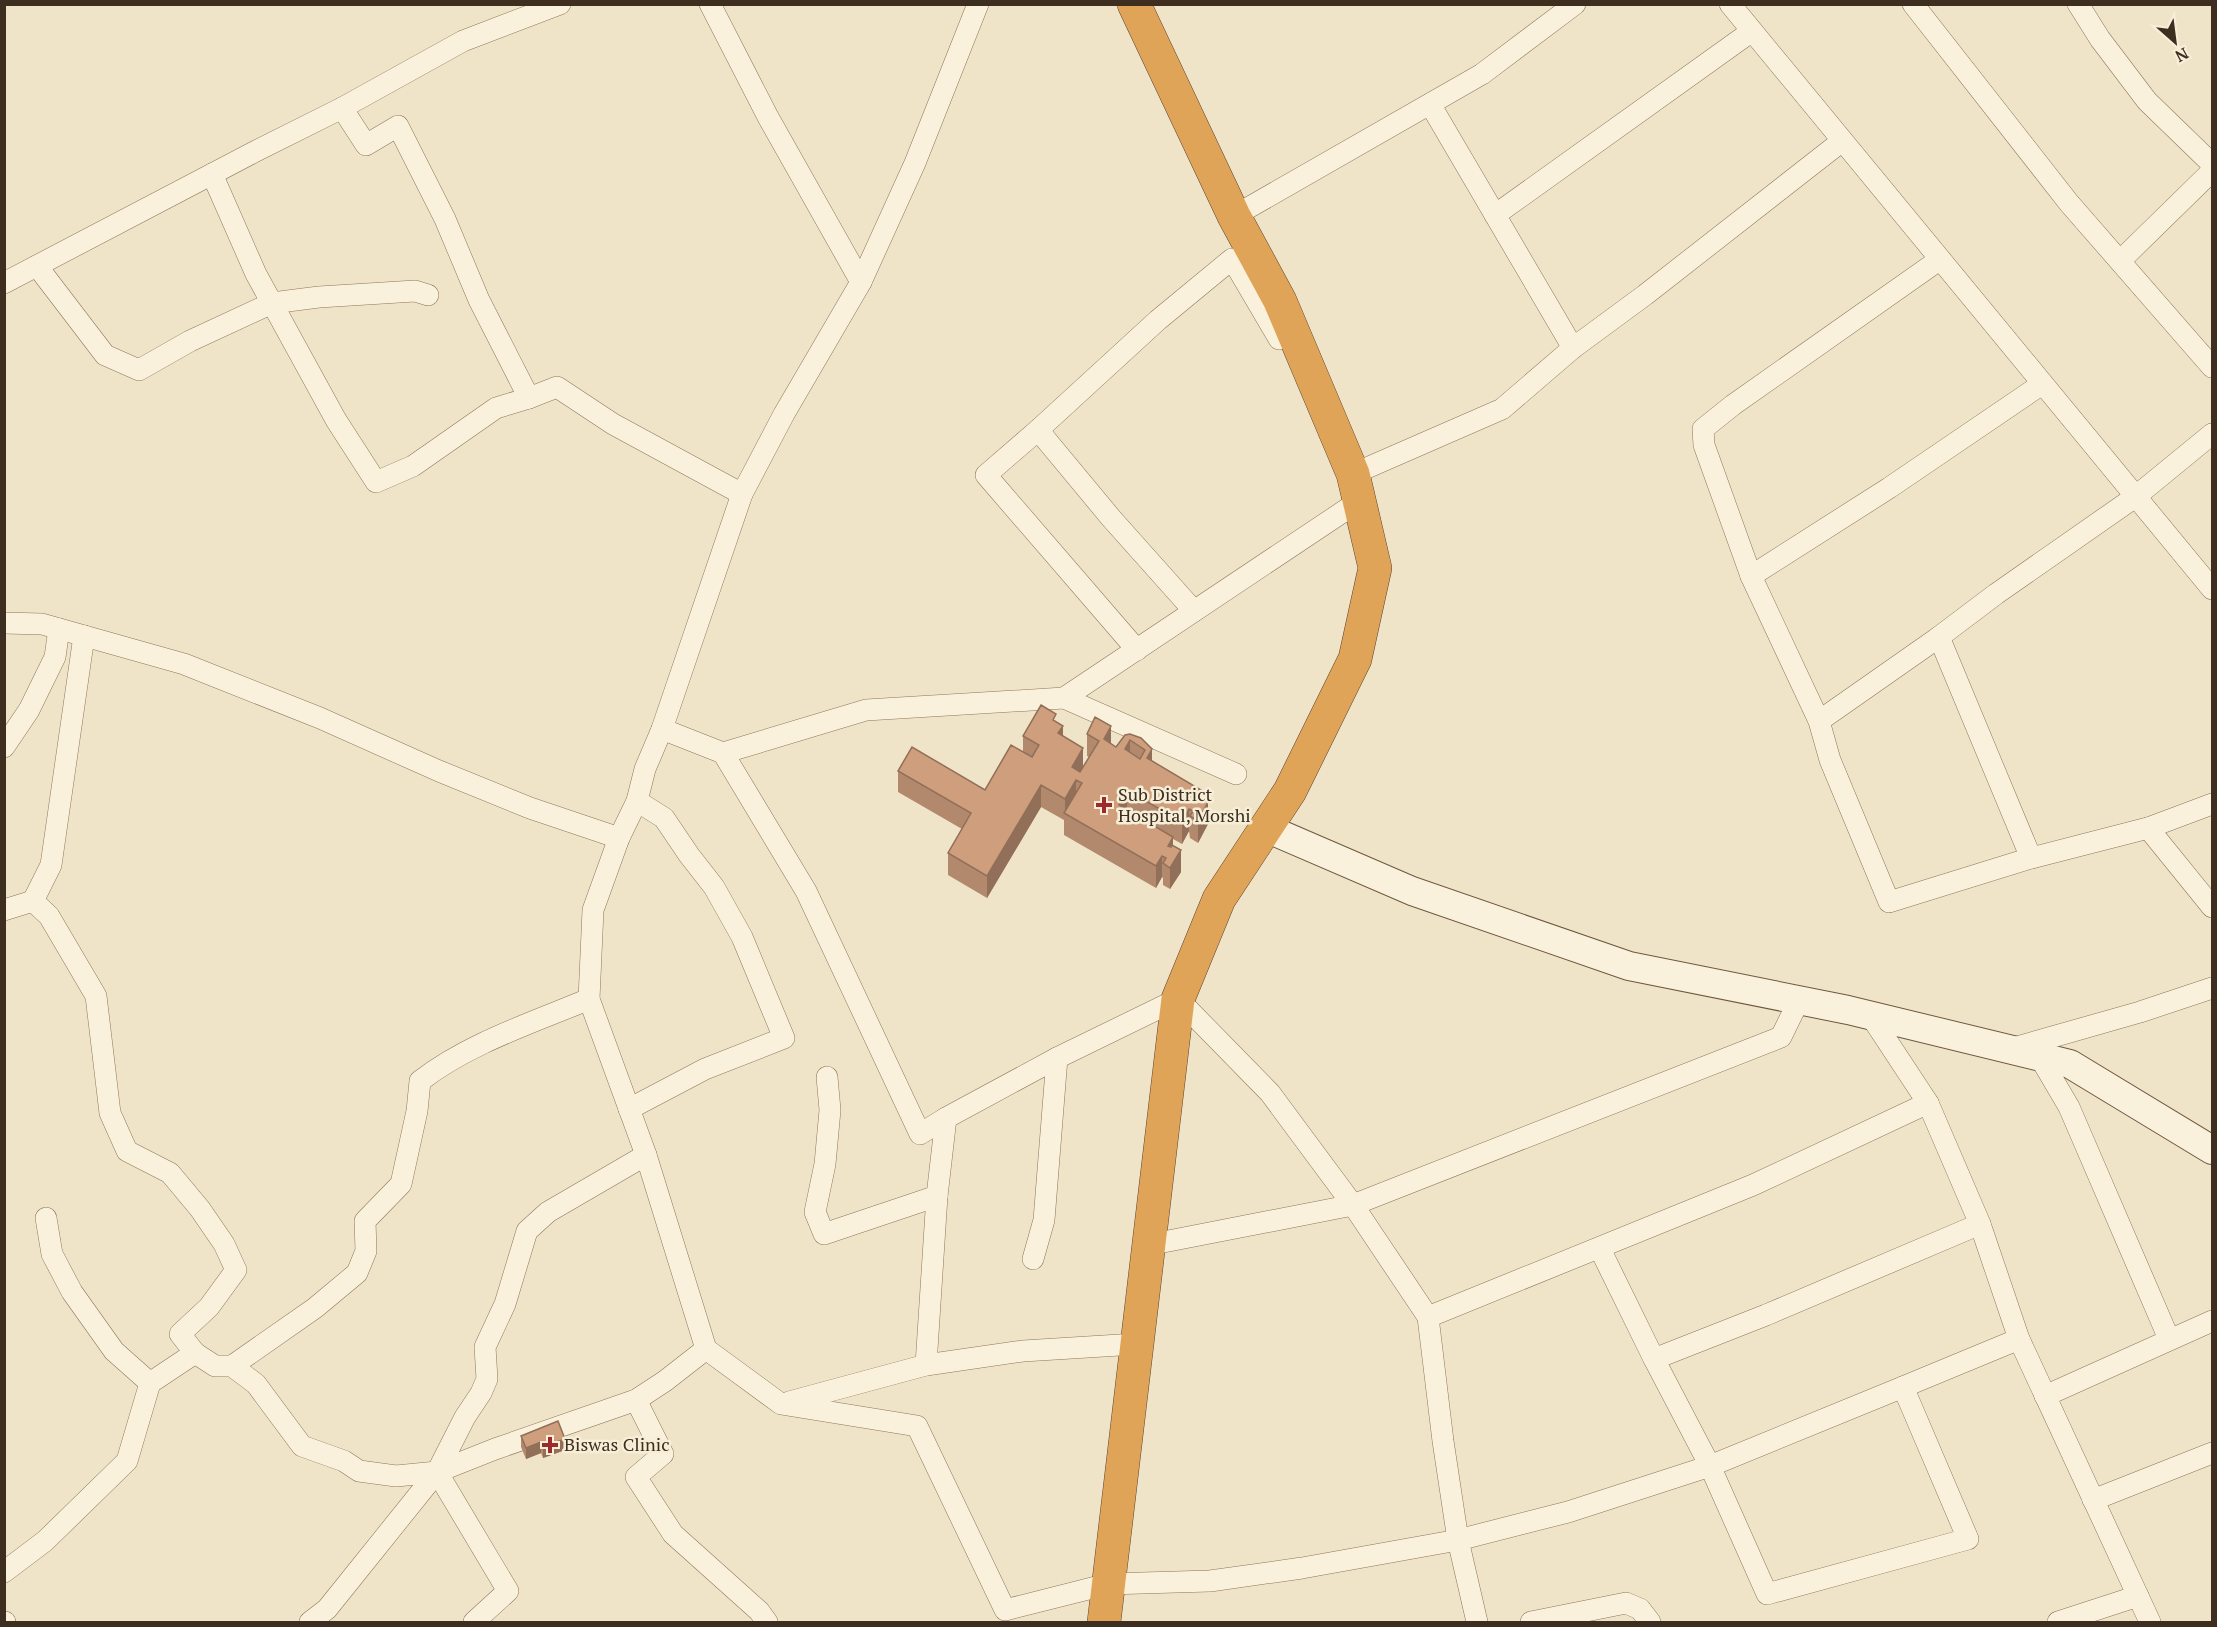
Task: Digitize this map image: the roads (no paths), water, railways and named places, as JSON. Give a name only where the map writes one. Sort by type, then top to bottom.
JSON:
[{"type":"highway","points":[[1104,1623],[1178,999],[1220,899],[1290,791],[1354,659],[1375,568],[1356,488],[1280,301],[1233,216],[1134,4]]},
{"type":"street","points":[[4,283],[342,108],[463,41],[560,4]]},
{"type":"street","points":[[978,4],[915,163],[861,282],[784,414],[742,494],[662,729],[645,769],[637,801],[619,838],[593,910],[589,999],[646,1155],[706,1349],[781,1404],[917,1426],[1005,1610],[1108,1584],[1210,1581],[1302,1568],[1458,1540],[1568,1512],[1710,1466],[2019,1339]]},
{"type":"street","points":[[1233,216],[1482,74],[1575,4]]},
{"type":"street","points":[[1730,4],[2212,589]]},
{"type":"street","points":[[1913,4],[2062,194],[2212,367]]},
{"type":"street","points":[[2078,4],[2100,39],[2147,101],[2212,164]]},
{"type":"street","points":[[717,8],[768,117],[861,282]]},
{"type":"street","points":[[1495,215],[1752,31]]},
{"type":"street","points":[[1430,104],[1573,348]]},
{"type":"street","points":[[342,108],[366,145],[398,126],[445,219],[479,300],[529,398]]},
{"type":"street","points":[[1064,698],[1194,611],[1356,488],[1502,409],[1573,348],[1645,296],[1842,141]]},
{"type":"street","points":[[2120,261],[2212,171]]},
{"type":"street","points":[[212,174],[256,274],[336,420],[376,482],[413,466],[496,408],[557,387],[613,424],[742,494]]},
{"type":"street","points":[[1137,650],[986,475],[1158,320],[1232,259],[1280,339],[1294,334]]},
{"type":"street","points":[[1939,260],[1702,429],[1704,445],[1751,576],[1819,721],[1830,760],[1888,902],[2031,858],[2148,828],[2212,804]]},
{"type":"street","points":[[37,266],[105,355],[139,370],[190,341],[272,303],[319,297],[415,291],[428,295]]},
{"type":"street","points":[[1751,576],[1889,488],[2042,384]]},
{"type":"street","points":[[1038,429],[1111,518],[1194,611]]},
{"type":"street","points":[[1819,721],[2135,497],[2212,434]]},
{"type":"street","points":[[4,623],[42,624],[184,664],[320,718],[439,771],[530,808],[619,838]]},
{"type":"street","points":[[4,747],[29,710],[55,657],[59,629]]},
{"type":"street","points":[[4,910],[33,901],[51,866],[84,636]]},
{"type":"street","points":[[1939,637],[2031,858]]},
{"type":"street","points":[[723,753],[866,710],[1064,698],[1236,774]]},
{"type":"street","points":[[662,729],[723,753],[806,891],[920,1134],[1057,1058],[1178,999],[1270,1093],[1353,1205],[1428,1317],[1458,1540],[1477,1623]]},
{"type":"street","points":[[629,1109],[705,1069],[784,1038],[742,937],[714,887],[664,818],[637,801]]},
{"type":"street","points":[[1266,828],[1412,891],[1629,966],[1870,1015],[2070,1064],[2212,1149]]},
{"type":"street","points":[[2148,828],[2212,907]]},
{"type":"street","points":[[33,901],[49,916],[96,996],[110,1113],[127,1151],[170,1173],[200,1209],[224,1244],[236,1270],[209,1307],[180,1334],[195,1353],[215,1366],[232,1366],[315,1308],[357,1273],[366,1251],[365,1221],[401,1184],[417,1111],[420,1081],[442,1064],[489,1041],[589,999]]},
{"type":"street","points":[[2010,1049],[2140,1012],[2212,988]]},
{"type":"street","points":[[1148,1245],[1353,1205],[1781,1037],[1799,1000]]},
{"type":"street","points":[[1870,1015],[1928,1103],[1980,1224],[2019,1339],[2150,1623]]},
{"type":"street","points":[[2039,1056],[2069,1107],[2169,1339]]},
{"type":"street","points":[[1033,1260],[1044,1220],[1057,1058]]},
{"type":"street","points":[[827,1077],[830,1110],[825,1164],[815,1212],[824,1234],[938,1196]]},
{"type":"street","points":[[1428,1317],[1754,1185],[1928,1103]]},
{"type":"street","points":[[926,1365],[946,1118]]},
{"type":"street","points":[[310,1623],[327,1610],[437,1472],[465,1417],[482,1393],[487,1379],[485,1347],[505,1304],[527,1231],[548,1212],[646,1155]]},
{"type":"street","points":[[46,1218],[52,1254],[72,1292],[114,1351],[150,1383]]},
{"type":"street","points":[[1654,1359],[1766,1316],[1980,1224]]},
{"type":"street","points":[[1600,1249],[1710,1466],[1767,1594],[1968,1539],[1903,1386]]},
{"type":"street","points":[[2045,1396],[2212,1321]]},
{"type":"street","points":[[781,1404],[926,1365],[1023,1351],[1136,1344]]},
{"type":"street","points":[[232,1366],[256,1384],[302,1446],[344,1461],[359,1472],[396,1476],[437,1472],[495,1449],[636,1400],[706,1349]]},
{"type":"street","points":[[4,1572],[45,1541],[127,1461],[150,1383],[195,1353]]},
{"type":"street","points":[[636,1400],[663,1454],[636,1477],[673,1534],[759,1611],[767,1623]]},
{"type":"street","points":[[2093,1500],[2212,1453]]},
{"type":"street","points":[[437,1472],[508,1591],[474,1623]]},
{"type":"street","points":[[2058,1623],[2138,1596]]},
{"type":"street","points":[[1531,1623],[1626,1603],[1640,1609],[1650,1623]]},
{"type":"place","name":"Sub District Hospital, Morshi","points":[[1104,805]]},
{"type":"place","name":"Biswas Clinic","points":[[550,1445]]}]
